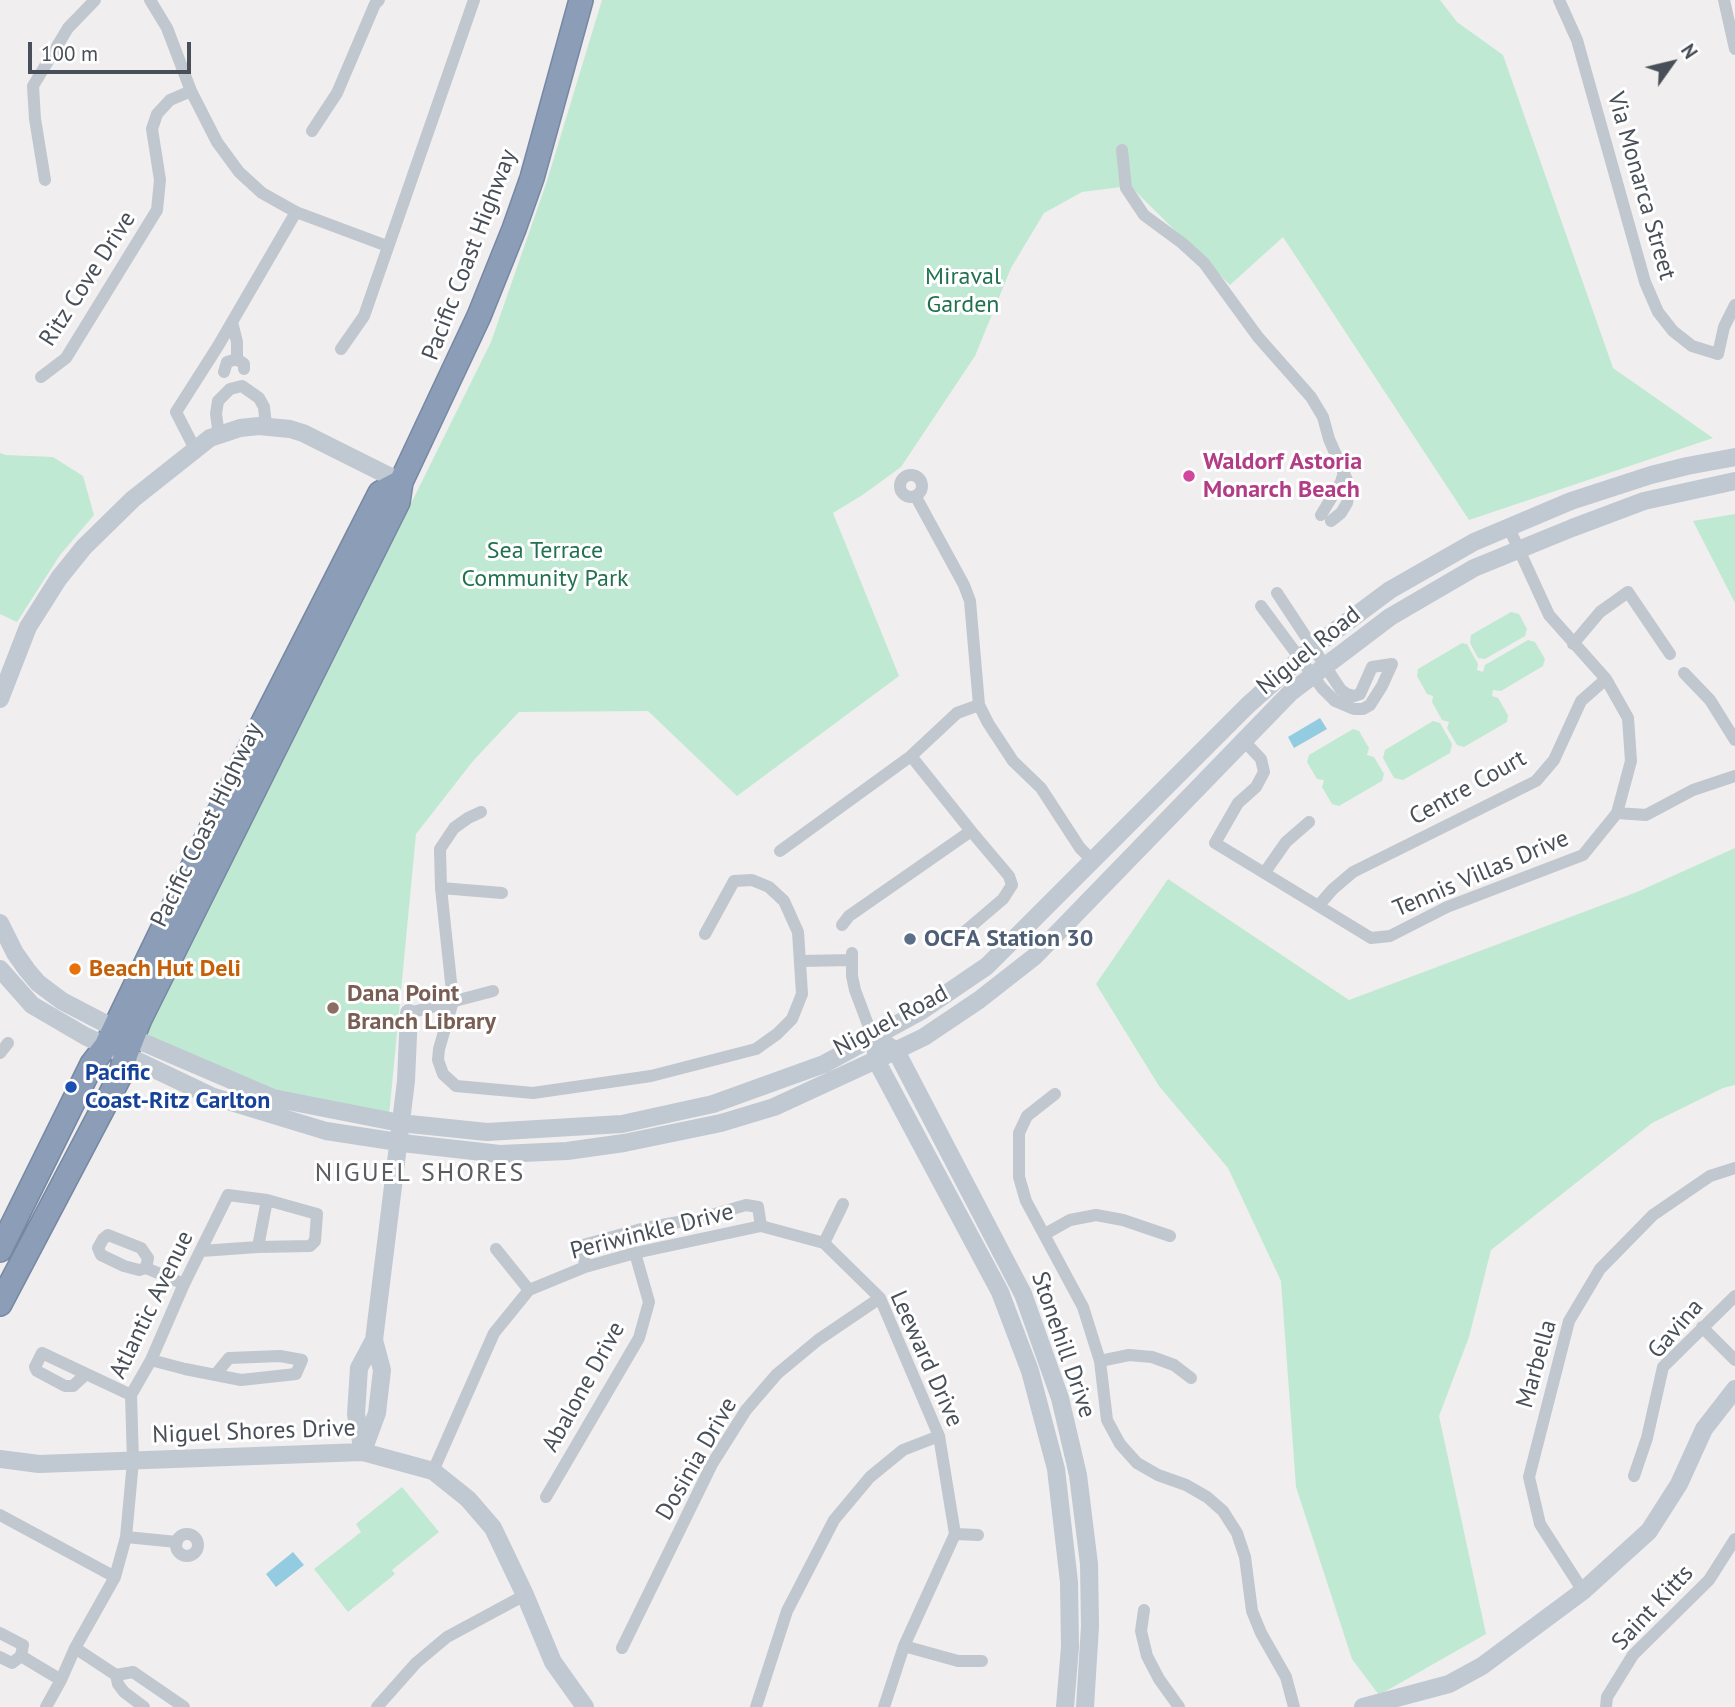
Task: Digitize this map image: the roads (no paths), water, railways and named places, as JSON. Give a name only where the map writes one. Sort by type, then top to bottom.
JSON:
[{"type":"highway","name":"Pacific Coast Highway","points":[[0,1250],[93,1065],[119,1042],[260,752],[398,502],[401,482],[479,316],[514,229],[532,178],[581,0]]},
{"type":"highway","name":"Pacific Coast Highway","points":[[0,1304],[120,1076],[119,1042]]},
{"type":"main road","points":[[0,699],[29,627],[68,567],[100,530],[133,499],[195,449],[219,435],[240,428],[266,426],[290,429],[401,482]]},
{"type":"main road","name":"Niguel Road","points":[[119,1042],[274,1098],[400,1123],[487,1132],[622,1124],[713,1104],[763,1087],[824,1064],[875,1037],[920,1012],[987,966],[1094,862],[1116,836],[1199,754],[1306,653],[1390,590],[1474,542],[1605,489],[1687,466],[1735,457]]},
{"type":"main road","name":"Niguel Road","points":[[119,1042],[211,1096],[326,1131],[398,1143],[500,1154],[567,1151],[624,1143],[721,1123],[774,1107],[924,1037],[968,1008],[1034,957],[1291,692],[1390,617],[1474,568],[1518,549],[1644,501],[1735,481]]},
{"type":"main road","points":[[0,923],[15,953],[38,983],[119,1042]]},
{"type":"main road","points":[[0,969],[32,1005],[60,1022],[119,1042]]},
{"type":"main road","points":[[363,1451],[356,1414],[359,1368],[373,1339],[406,1081],[410,1013]]},
{"type":"main road","name":"Stonehill Drive","points":[[875,1037],[896,1051],[1023,1294],[1060,1398],[1078,1475],[1090,1564],[1090,1626],[1085,1707]]},
{"type":"main road","name":"Stonehill Drive","points":[[875,1037],[876,1060],[1000,1292],[1030,1370],[1056,1469],[1069,1582],[1070,1647],[1065,1707]]},
{"type":"main road","points":[[1367,1707],[1449,1684],[1471,1672],[1583,1591],[1649,1531],[1679,1484],[1704,1429],[1735,1389]]},
{"type":"main road","name":"Niguel Shores Drive","points":[[0,1459],[39,1464],[363,1451],[433,1471],[468,1499],[493,1528],[553,1662],[585,1707]]},
{"type":"street","points":[[45,180],[35,119],[33,86],[68,27],[95,0]]},
{"type":"street","points":[[150,0],[167,28],[191,91],[217,142],[239,172],[262,193],[296,212],[387,246]]},
{"type":"street","points":[[312,131],[337,93],[379,0]]},
{"type":"street","points":[[341,349],[364,316],[474,0]]},
{"type":"street","name":"Via Monarca Street","points":[[1559,0],[1577,40],[1645,282],[1658,312],[1673,331],[1692,346],[1718,354],[1724,327],[1735,305]]},
{"type":"street","points":[[1724,0],[1735,49]]},
{"type":"street","name":"Ritz Cove Drive","points":[[41,377],[66,358],[157,210],[160,180],[152,129],[158,114],[170,100],[191,91]]},
{"type":"street","points":[[1122,150],[1126,188],[1144,215],[1203,262],[1258,337],[1311,397],[1323,417],[1329,439],[1344,472],[1326,518]]},
{"type":"street","points":[[195,449],[176,412],[296,212]]},
{"type":"street","points":[[219,435],[216,407],[235,374],[237,342],[232,322]]},
{"type":"street","points":[[224,335],[235,374],[259,398],[264,407],[266,426]]},
{"type":"street","points":[[916,497],[970,601],[979,705],[1003,747],[1026,775],[1041,788],[1080,848],[1094,862]]},
{"type":"street","name":"Tennis Villas Drive","points":[[1244,741],[1261,760],[1264,772],[1256,787],[1238,803],[1215,843],[1371,938],[1390,936],[1447,907],[1583,855],[1617,813],[1631,761],[1628,718],[1606,678],[1549,615],[1509,528]]},
{"type":"street","points":[[1573,644],[1600,612],[1628,592],[1670,654]]},
{"type":"street","points":[[1277,593],[1306,653]]},
{"type":"street","points":[[1261,606],[1306,653],[1335,701],[1345,707],[1363,709],[1375,699],[1392,663],[1372,667],[1364,688],[1354,696],[1341,690],[1318,670]]},
{"type":"street","points":[[1684,673],[1710,700],[1735,740]]},
{"type":"street","name":"Centre Court","points":[[1320,905],[1333,889],[1353,872],[1536,781],[1554,760],[1581,701],[1606,678]]},
{"type":"street","points":[[780,851],[911,756],[957,713],[979,705]]},
{"type":"street","points":[[911,756],[1010,876],[1012,885],[1003,899],[962,934]]},
{"type":"street","points":[[1617,813],[1646,815],[1693,790],[1735,776]]},
{"type":"street","points":[[481,812],[454,828],[440,849],[441,888],[453,1001],[438,1060],[443,1074],[456,1086],[533,1093],[651,1076],[756,1049],[792,1019],[802,994],[798,932],[784,901],[769,887],[752,880],[734,881],[705,934]]},
{"type":"street","points":[[1265,873],[1286,842],[1309,822]]},
{"type":"street","points":[[842,925],[849,916],[971,831]]},
{"type":"street","points":[[441,888],[502,893]]},
{"type":"street","name":"Stonehill Drive","points":[[801,961],[852,956],[855,990],[875,1037]]},
{"type":"street","points":[[410,1013],[494,991]]},
{"type":"street","points":[[1055,1094],[1027,1116],[1020,1133],[1019,1177],[1083,1307],[1100,1361],[1107,1420],[1120,1444],[1137,1463],[1207,1497],[1223,1511],[1237,1533],[1245,1557],[1252,1611],[1286,1677],[1294,1707]]},
{"type":"street","name":"Marbella","points":[[1583,1591],[1540,1524],[1528,1477],[1569,1321],[1600,1269],[1653,1215],[1710,1176],[1735,1168]]},
{"type":"street","name":"Atlantic Avenue","points":[[46,1707],[115,1577],[126,1537],[133,1461],[131,1395],[151,1360],[184,1284],[228,1195],[267,1200],[317,1214],[313,1244],[310,1247],[258,1247]]},
{"type":"street","points":[[201,1251],[258,1247],[267,1200]]},
{"type":"street","points":[[824,1243],[843,1204]]},
{"type":"street","points":[[585,1267],[583,1245],[645,1228],[701,1218],[746,1205],[758,1207],[761,1226]]},
{"type":"street","points":[[1045,1234],[1070,1220],[1096,1215],[1122,1220],[1170,1236]]},
{"type":"street","name":"Periwinkle Drive","points":[[433,1471],[494,1333],[529,1290],[585,1267],[635,1253],[761,1226],[824,1243]]},
{"type":"street","name":"Leeward Drive","points":[[824,1243],[880,1298],[939,1436],[955,1534]]},
{"type":"street","points":[[496,1249],[529,1290]]},
{"type":"street","name":"Abalone Drive","points":[[545,1497],[639,1338],[649,1302],[635,1253]]},
{"type":"street","points":[[146,1268],[184,1284]]},
{"type":"street","name":"Gavina","points":[[1634,1476],[1647,1438],[1663,1367],[1735,1296]]},
{"type":"street","name":"Dosinia Drive","points":[[622,1648],[712,1464],[746,1410],[777,1374],[818,1340],[880,1298]]},
{"type":"street","points":[[1702,1327],[1735,1360]]},
{"type":"street","points":[[1100,1361],[1129,1355],[1152,1357],[1174,1365],[1191,1378]]},
{"type":"street","points":[[151,1360],[241,1380],[296,1374],[302,1360],[280,1356],[229,1358],[216,1374]]},
{"type":"street","points":[[86,1374],[131,1395]]},
{"type":"street","points":[[757,1707],[787,1611],[834,1520],[870,1477],[903,1450],[939,1436]]},
{"type":"street","points":[[0,1515],[115,1577]]},
{"type":"street","points":[[884,1707],[904,1646],[955,1534],[978,1535]]},
{"type":"street","points":[[126,1537],[177,1542]]},
{"type":"street","name":"Saint Kitts","points":[[1606,1707],[1607,1698],[1633,1655],[1709,1580],[1735,1539]]},
{"type":"street","points":[[377,1707],[416,1662],[447,1637],[525,1595]]},
{"type":"street","points":[[1144,1610],[1141,1631],[1147,1656],[1179,1707]]},
{"type":"street","points":[[0,1633],[23,1645],[21,1656],[12,1663],[0,1657]]},
{"type":"street","points":[[904,1646],[958,1661],[982,1661]]},
{"type":"street","points":[[75,1648],[116,1675],[134,1672],[184,1707]]},
{"type":"street","points":[[21,1656],[61,1680]]},
{"type":"street","points":[[116,1675],[124,1692],[144,1707]]},
{"type":"water","points":[[1320,718],[1327,729],[1294,748],[1288,737]]},
{"type":"water","points":[[293,1552],[304,1565],[276,1587],[266,1574]]},
{"type":"place","name":"Waldorf Astoria Monarch Beach","points":[[1189,476]]},
{"type":"place","name":"OCFA Station 30","points":[[910,939]]},
{"type":"place","name":"Beach Hut Deli","points":[[75,969]]},
{"type":"place","name":"Dana Point Branch Library","points":[[333,1008]]},
{"type":"place","name":"Pacific Coast-Ritz Carlton","points":[[71,1087]]},
{"type":"district","name":"NIGUEL SHORES","points":[[420,1174]]},
{"type":"park label","name":"Miraval Garden","points":[[963,291]]},
{"type":"park label","name":"Sea Terrace Community Park","points":[[545,565]]}]
